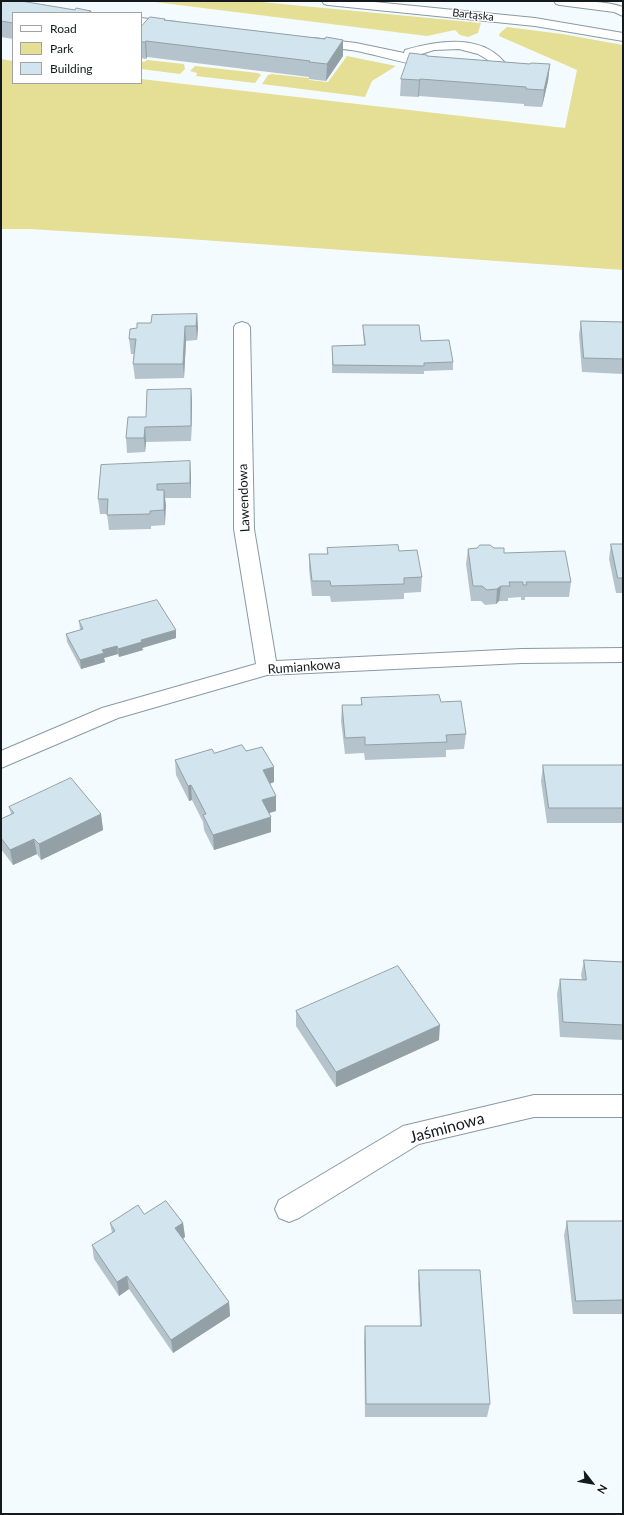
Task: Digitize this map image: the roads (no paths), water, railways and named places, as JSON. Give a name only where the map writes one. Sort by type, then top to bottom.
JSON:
[{"type":"street","name":"Bartąska","points":[[328,1],[522,21],[621,34]]},
{"type":"street","points":[[560,1],[617,9],[623,12]]},
{"type":"street","points":[[142,22],[187,27]]},
{"type":"street","points":[[302,41],[356,47],[417,60],[451,63]]},
{"type":"street","points":[[401,57],[417,51],[448,44],[463,44],[482,50],[496,58],[502,66]]},
{"type":"street","points":[[480,65],[516,68]]},
{"type":"street","name":"Lawendowa","points":[[242,327],[244,529],[268,668]]},
{"type":"street","name":"Rumiankowa","points":[[1,760],[110,713],[268,668],[522,656],[623,655]]},
{"type":"street","name":"Jaśminowa","points":[[289,1209],[413,1134],[534,1106],[623,1106]]}]
